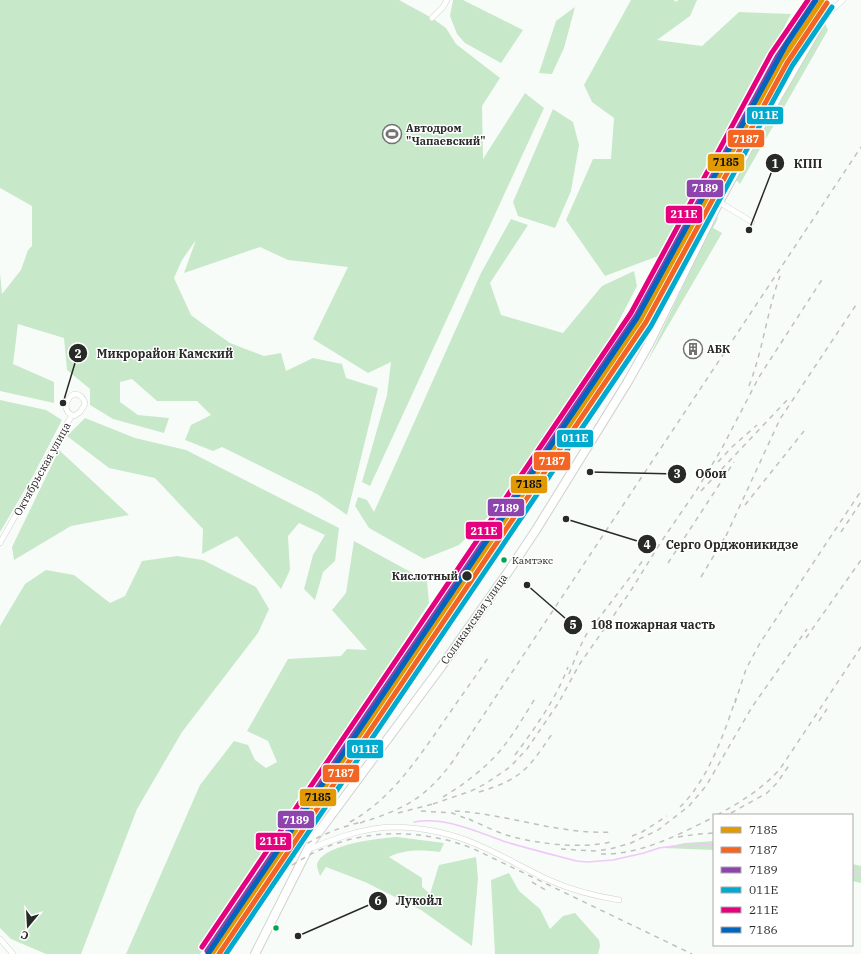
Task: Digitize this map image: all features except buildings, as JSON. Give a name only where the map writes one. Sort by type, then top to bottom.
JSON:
[{"type":"main road","points":[[812,0],[819,21]]},
{"type":"main road","name":"Соликамская улица","points":[[255,954],[307,850],[318,833],[441,667],[506,575],[536,530],[627,384],[649,344],[719,202],[755,136],[817,29],[819,21]]},
{"type":"street","points":[[432,18],[443,7],[447,0]]},
{"type":"street","points":[[819,21],[843,0]]},
{"type":"street","points":[[719,202],[752,222]]},
{"type":"street","points":[[77,394],[84,400],[84,404],[80,412],[76,415],[72,415],[66,411],[66,403],[71,395],[77,394]]},
{"type":"street","name":"Октябрьская улица","points":[[0,543],[72,415]]},
{"type":"street","points":[[307,850],[347,835],[377,829],[403,828],[432,831],[476,844],[572,890],[594,896],[619,900]]},
{"type":"street","points":[[0,939],[13,954]]},
{"type":"green space","points":[[0,0],[399,0],[432,18],[446,28],[456,44],[500,78],[482,106],[483,159],[525,93],[544,108],[370,486],[362,482],[387,395],[391,362],[368,373],[313,339],[348,267],[288,260],[260,247],[184,273],[196,240],[182,260],[174,278],[191,315],[230,343],[264,356],[281,353],[286,371],[313,358],[342,364],[346,378],[378,388],[347,515],[317,494],[222,447],[213,451],[185,440],[191,425],[211,415],[197,401],[157,401],[132,379],[120,382],[120,402],[138,415],[169,418],[164,433],[113,419],[90,405],[90,389],[67,370],[64,338],[18,324],[13,364],[54,382],[54,403],[0,391],[0,273],[2,294],[21,270],[28,250],[32,246],[32,206],[0,188]]},
{"type":"green space","points":[[453,0],[463,0],[523,30],[501,63],[465,43],[457,34],[450,16]]},
{"type":"green space","points":[[631,0],[674,0],[675,2],[679,0],[697,0],[690,16],[657,40],[702,46],[739,12],[791,14],[682,226],[661,255],[605,276],[566,220],[593,159],[611,159],[614,118],[592,102],[584,85]]},
{"type":"green space","points":[[575,7],[564,48],[552,74],[539,73],[556,21]]},
{"type":"green space","points":[[825,23],[828,30],[740,184],[736,180]]},
{"type":"green space","points":[[553,109],[573,122],[579,145],[571,191],[555,228],[518,216],[513,202]]},
{"type":"green space","points":[[716,217],[718,218],[713,228],[722,233],[647,362]]},
{"type":"green space","points":[[511,219],[528,225],[490,283],[501,315],[563,333],[602,286],[634,271],[637,286],[584,388],[506,499],[459,545],[424,559],[369,528],[355,506],[358,497],[367,500],[374,512],[481,273]]},
{"type":"green space","points":[[0,400],[46,410],[62,420],[33,476],[0,532]]},
{"type":"green space","points":[[85,418],[135,438],[186,450],[339,528],[335,561],[323,572],[315,600],[304,589],[313,555],[325,535],[299,523],[288,536],[290,570],[281,589],[237,536],[202,554],[203,529],[155,478],[109,468],[67,436]]},
{"type":"green space","points":[[59,450],[129,515],[71,526],[14,560],[12,547]]},
{"type":"green space","points":[[354,541],[427,581],[429,603],[200,954],[126,954],[200,785],[234,741],[248,745],[255,760],[266,768],[277,762],[268,741],[247,731],[288,659],[341,656],[347,649],[367,650],[332,610],[346,593]]},
{"type":"green space","points":[[177,556],[203,560],[256,587],[269,609],[258,633],[182,732],[137,809],[81,954],[46,954],[11,939],[0,928],[0,626],[25,584],[46,570],[74,575],[110,603],[125,596],[142,561]]},
{"type":"green space","points":[[397,837],[444,843],[440,852],[414,851],[395,854],[389,857],[422,878],[422,887],[430,894],[439,865],[476,857],[478,879],[472,946],[421,910],[365,882],[326,867],[320,876],[317,865],[321,858],[329,852],[352,844]]},
{"type":"green space","points":[[713,841],[713,850],[663,848],[685,843]]},
{"type":"green space","points":[[853,864],[861,866],[861,883],[853,881]]},
{"type":"green space","points":[[509,873],[519,891],[540,909],[550,929],[563,916],[575,913],[599,940],[600,946],[598,954],[495,954],[491,880]]},
{"type":"waterway","points":[[414,822],[437,821],[449,823],[515,845],[577,861],[587,862],[613,860],[659,848],[681,845],[713,845]]},
{"type":"waterway","points":[[853,871],[861,874]]},
{"type":"railway","points":[[217,954],[462,599],[610,381],[672,275],[773,89],[799,44],[828,0]]},
{"type":"railway","points":[[360,823],[389,813],[423,794],[433,785],[453,761],[861,147]]},
{"type":"railway","points":[[749,386],[758,359],[780,276]]},
{"type":"railway","points":[[433,804],[471,791],[485,784],[510,767],[527,749],[559,702],[579,665],[630,592],[661,542],[696,491],[721,450],[759,377],[823,278]]},
{"type":"railway","points":[[726,536],[780,419],[858,302]]},
{"type":"railway","points":[[701,491],[789,398]]},
{"type":"railway","points":[[718,462],[732,447],[757,425]]},
{"type":"railway","points":[[745,505],[804,431]]},
{"type":"railway","points":[[668,563],[734,462]]},
{"type":"railway","points":[[735,703],[746,669],[760,643],[861,491]]},
{"type":"railway","points":[[841,532],[861,502]]},
{"type":"railway","points":[[701,577],[728,532]]},
{"type":"railway","points":[[569,674],[586,635],[644,559]]},
{"type":"railway","points":[[806,638],[861,560]]},
{"type":"railway","points":[[561,849],[595,851],[610,849],[631,843],[658,830],[689,806],[706,786],[752,707],[807,629]]},
{"type":"railway","points":[[719,814],[751,795],[780,769],[861,647]]},
{"type":"railway","points":[[350,822],[378,803],[401,779],[422,752],[488,658]]},
{"type":"railway","points":[[515,755],[551,702],[568,667]]},
{"type":"railway","points":[[443,797],[472,777],[498,753],[536,697]]},
{"type":"railway","points":[[680,807],[699,784],[707,770],[714,756],[736,698]]},
{"type":"railway","points":[[819,721],[827,709]]},
{"type":"railway","points":[[479,792],[505,782],[523,771],[537,756],[552,734]]},
{"type":"railway","points":[[731,813],[767,793],[777,783],[790,764]]},
{"type":"railway","points":[[398,813],[437,803]]},
{"type":"railway","points":[[421,811],[452,813],[473,821]]},
{"type":"railway","points":[[455,811],[494,816],[573,830],[613,832]]},
{"type":"railway","points":[[632,836],[642,832],[667,816]]},
{"type":"railway","points":[[601,854],[631,851],[645,847],[674,836],[713,817]]},
{"type":"railway","points":[[469,819],[489,828],[521,839],[560,845],[587,845],[611,842]]},
{"type":"railway","points":[[284,862],[292,854],[311,841],[332,831],[365,821]]},
{"type":"railway","points":[[678,837],[713,833]]},
{"type":"railway","points":[[269,884],[291,866],[315,852],[340,842],[366,836],[393,834],[420,835],[447,840],[474,849],[692,954]]},
{"type":"railway","points":[[532,882],[549,892]]},
{"type":"transit line","name":"211Е","points":[[202,947],[631,313],[771,54],[808,0]]},
{"type":"transit line","name":"7189","points":[[207,951],[636,316],[777,57],[815,0]]},
{"type":"transit line","name":"7186","points":[[208,954],[637,318],[786,45],[816,0]]},
{"type":"transit line","name":"7185","points":[[212,954],[641,319],[782,60],[822,0]]},
{"type":"transit line","name":"7187","points":[[219,954],[646,322],[787,63],[827,3]]},
{"type":"transit line","name":"011Е","points":[[226,954],[651,326],[792,66],[832,7]]},
{"type":"place","name":"Автодром \"Чапаевский\"","points":[[392,134]]},
{"type":"place","name":"КПП","points":[[749,230]]},
{"type":"place","name":"АБК","points":[[693,349]]},
{"type":"place","name":"Микрорайон Камский","points":[[63,403]]},
{"type":"place","name":"Обои","points":[[590,472]]},
{"type":"place","name":"Серго Орджоникидзе","points":[[566,519]]},
{"type":"place","name":"Камтэкс","points":[[504,560]]},
{"type":"place","name":"Кислотный","points":[[467,576]]},
{"type":"place","name":"108 пожарная часть","points":[[527,585]]},
{"type":"place","name":"Лукойл","points":[[298,936]]}]
